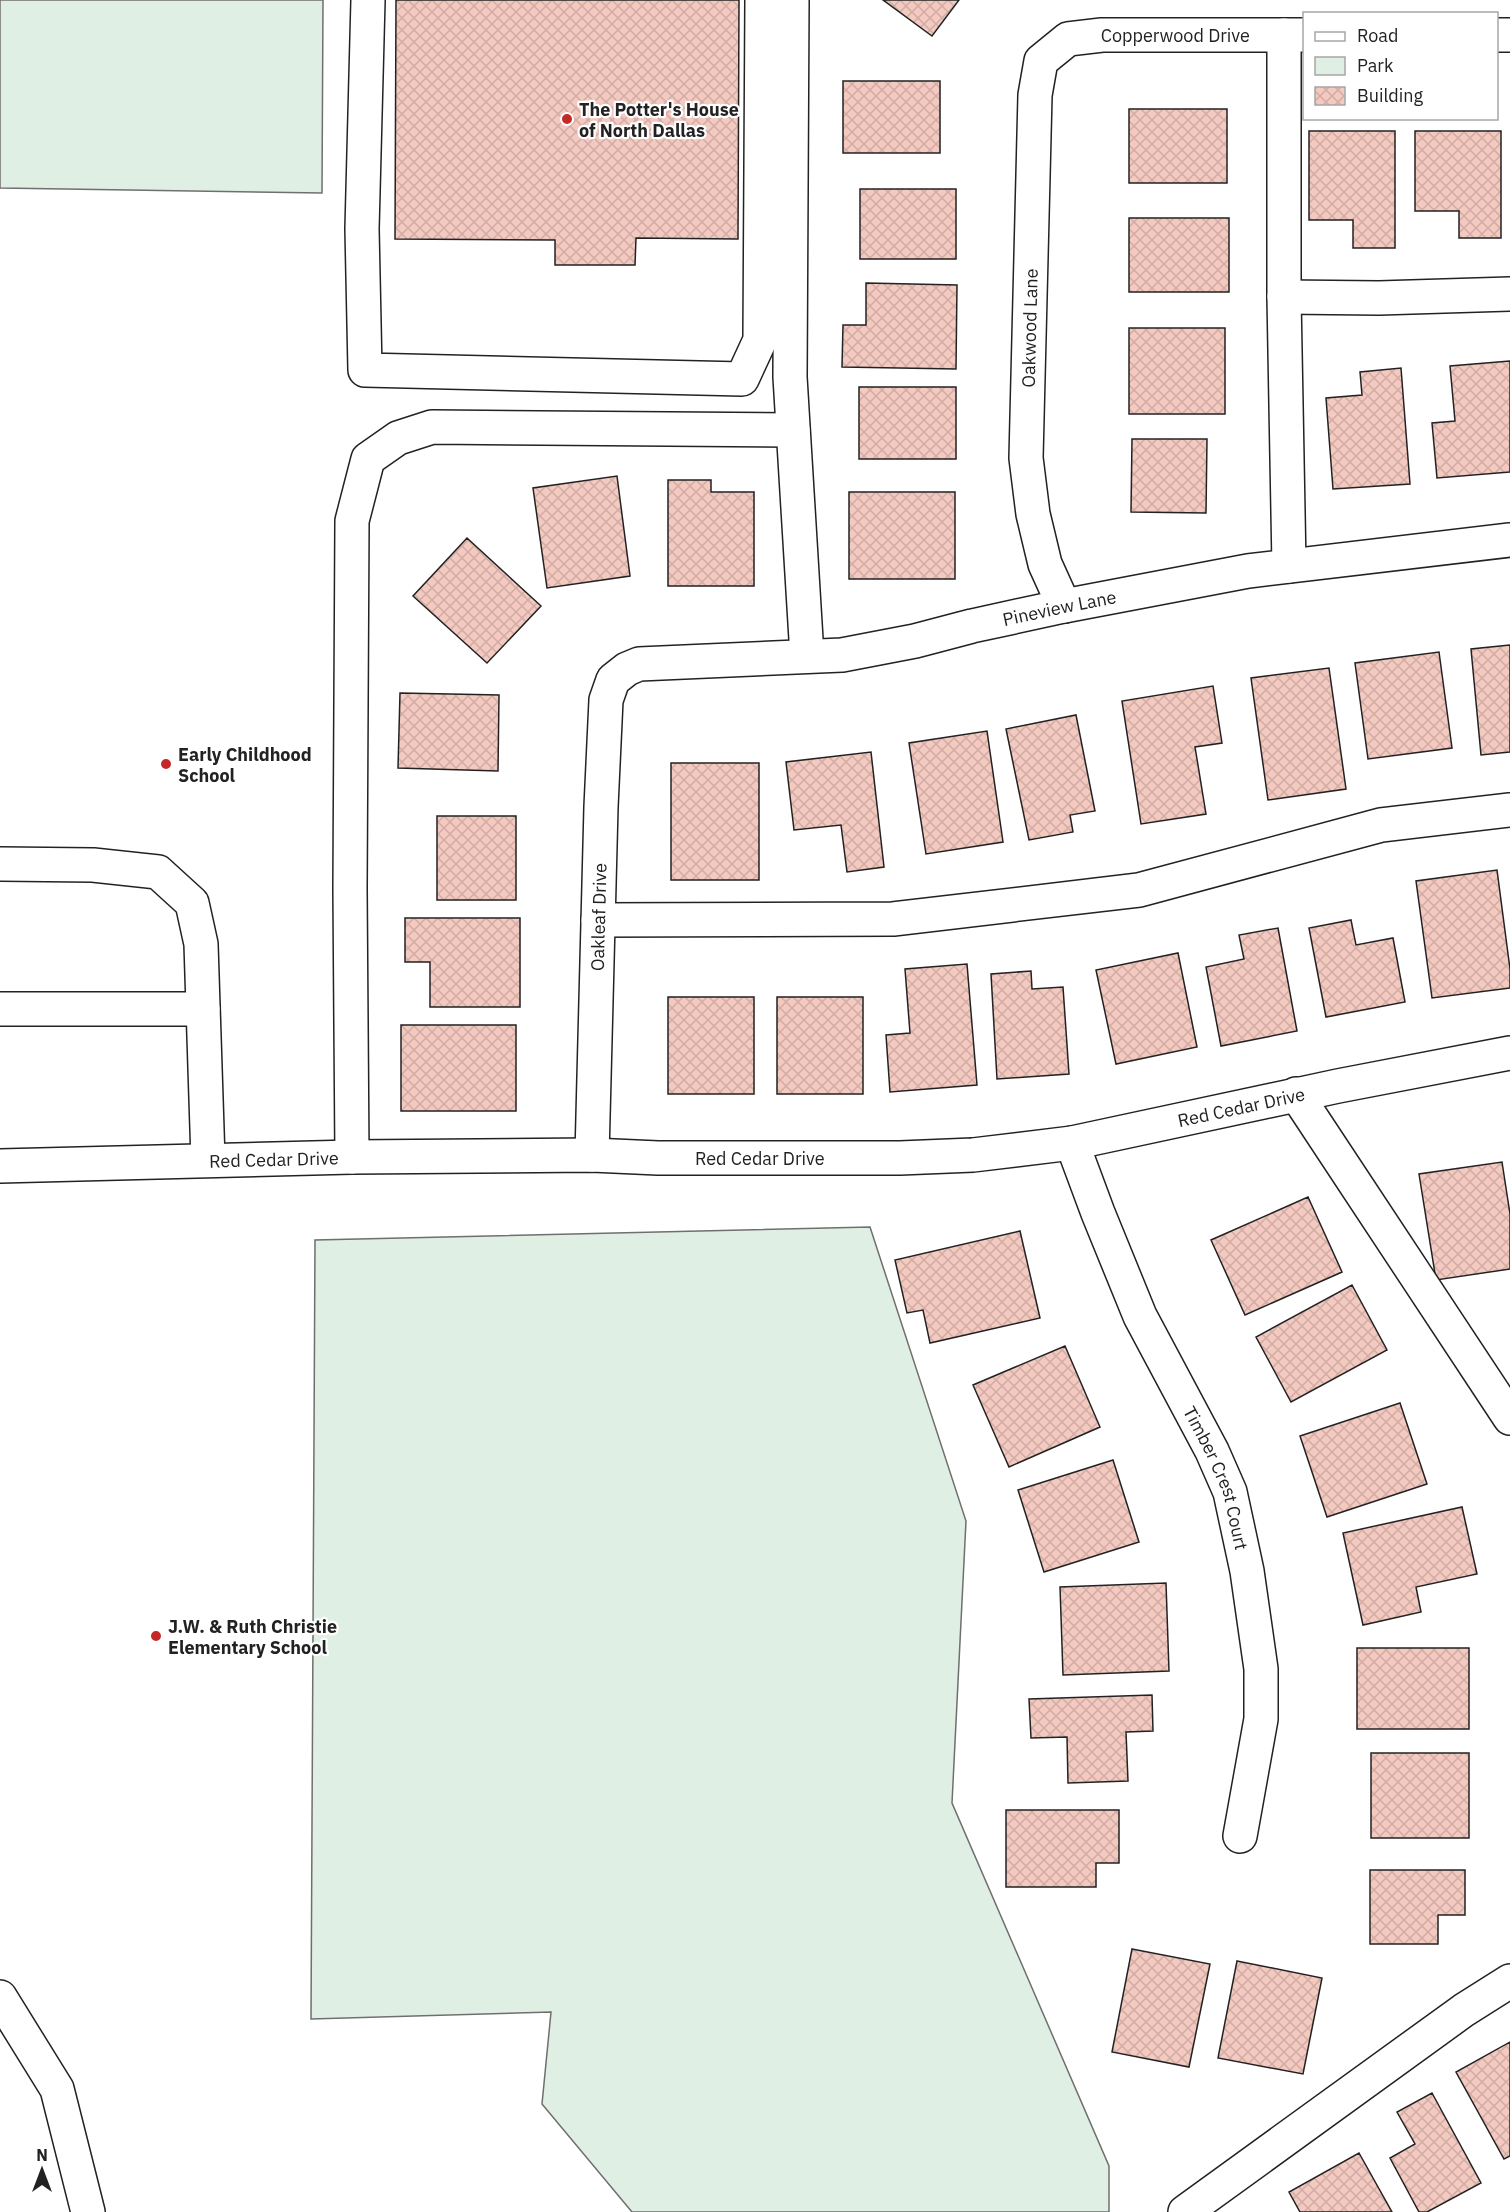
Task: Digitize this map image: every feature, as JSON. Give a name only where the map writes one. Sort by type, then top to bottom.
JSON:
[{"type":"street","points":[[368,0],[362,229],[366,370],[742,379],[760,340],[762,0]]},
{"type":"street","points":[[792,0],[790,377],[807,656]]},
{"type":"street","name":"Copperwood Drive","points":[[1052,52],[1068,39],[1102,35],[1294,35]]},
{"type":"street","points":[[1289,566],[1284,297],[1294,35]]},
{"type":"street","name":"Oakwood Lane","points":[[1052,52],[1041,61],[1035,95],[1026,458],[1044,564],[1064,606]]},
{"type":"street","points":[[1284,297],[1379,298],[1510,294]]},
{"type":"street","points":[[352,1157],[350,889],[352,520],[368,459],[398,438],[432,427],[794,430]]},
{"type":"street","name":"Pineview Lane","points":[[613,680],[627,669],[639,664],[842,655],[915,641],[1064,606],[1248,571],[1510,540]]},
{"type":"street","name":"Oakleaf Drive","points":[[592,1155],[606,700],[613,680]]},
{"type":"street","points":[[598,920],[893,919],[1139,890],[1381,825],[1510,810]]},
{"type":"street","points":[[0,864],[93,865],[158,872],[192,903],[201,944],[208,1160]]},
{"type":"street","points":[[0,1009],[203,1009]]},
{"type":"street","name":"Red Cedar Drive","points":[[0,1166],[352,1157],[592,1155],[658,1158],[900,1158],[973,1155],[1072,1143],[1296,1094],[1510,1053]]},
{"type":"street","points":[[1296,1094],[1510,1418]]},
{"type":"street","name":"Timber Crest Court","points":[[1072,1143],[1140,1316],[1212,1451],[1230,1492],[1247,1571],[1261,1670],[1261,1719],[1240,1836]]},
{"type":"street","points":[[1185,2212],[1464,2010],[1510,1981]]},
{"type":"street","points":[[0,1997],[57,2089],[87,2212]]},
{"type":"green space","points":[[0,0],[323,0],[322,193],[0,188]]},
{"type":"green space","points":[[870,1227],[966,1521],[952,1803],[1109,2166],[1109,2212],[632,2212],[542,2104],[551,2012],[311,2019],[315,1240]]},
{"type":"building","name":"The Potter's House of North Dallas","points":[[396,0],[739,0],[738,239],[636,238],[635,265],[555,265],[555,240],[395,239]]},
{"type":"building","points":[[883,0],[959,0],[932,36]]},
{"type":"building","points":[[843,81],[940,81],[940,153],[843,153]]},
{"type":"building","points":[[1129,109],[1227,109],[1227,183],[1129,183]]},
{"type":"building","points":[[1309,131],[1395,131],[1395,248],[1353,248],[1353,220],[1309,220]]},
{"type":"building","points":[[1415,131],[1501,131],[1501,238],[1459,238],[1459,211],[1415,211]]},
{"type":"building","points":[[860,189],[956,189],[956,259],[860,259]]},
{"type":"building","points":[[1129,218],[1229,218],[1229,292],[1129,292]]},
{"type":"building","points":[[866,283],[957,285],[956,369],[842,367],[843,325],[866,325]]},
{"type":"building","points":[[1129,328],[1225,328],[1225,414],[1129,414]]},
{"type":"building","points":[[1510,361],[1510,472],[1437,478],[1432,423],[1455,421],[1450,366]]},
{"type":"building","points":[[1401,368],[1410,484],[1333,489],[1326,398],[1362,395],[1360,372]]},
{"type":"building","points":[[859,387],[956,387],[956,459],[859,459]]},
{"type":"building","points":[[1132,439],[1207,439],[1206,513],[1131,512]]},
{"type":"building","points":[[617,476],[630,576],[547,588],[533,488]]},
{"type":"building","points":[[668,480],[711,480],[711,492],[754,492],[754,586],[668,586]]},
{"type":"building","points":[[849,492],[955,492],[955,579],[849,579]]},
{"type":"building","points":[[467,538],[541,606],[487,663],[413,596]]},
{"type":"building","points":[[1510,645],[1510,752],[1481,755],[1471,649]]},
{"type":"building","points":[[1439,652],[1452,748],[1368,759],[1355,663]]},
{"type":"building","points":[[1329,668],[1346,789],[1268,800],[1251,678]]},
{"type":"building","points":[[1213,686],[1222,743],[1195,747],[1206,814],[1141,824],[1122,701]]},
{"type":"building","points":[[400,693],[499,695],[498,771],[398,768]]},
{"type":"building","points":[[1076,715],[1095,811],[1070,815],[1073,832],[1029,840],[1006,729]]},
{"type":"building","points":[[987,731],[1003,842],[926,854],[909,743]]},
{"type":"building","points":[[871,752],[884,867],[847,872],[841,825],[794,830],[786,762]]},
{"type":"building","points":[[671,763],[759,763],[759,880],[671,880]]},
{"type":"building","points":[[437,816],[516,816],[516,900],[437,900]]},
{"type":"building","points":[[1497,870],[1510,969],[1510,988],[1432,998],[1416,881]]},
{"type":"building","points":[[405,918],[520,918],[520,1007],[430,1007],[430,962],[405,962]]},
{"type":"building","points":[[1351,920],[1356,945],[1393,938],[1405,1002],[1326,1017],[1309,928]]},
{"type":"building","points":[[1278,928],[1297,1031],[1221,1046],[1206,967],[1244,959],[1239,935]]},
{"type":"building","points":[[1178,953],[1197,1047],[1116,1064],[1096,970]]},
{"type":"building","points":[[967,964],[977,1085],[890,1092],[886,1035],[910,1033],[905,969]]},
{"type":"building","points":[[1031,971],[1032,989],[1063,987],[1069,1074],[997,1079],[991,974]]},
{"type":"building","points":[[668,997],[754,997],[754,1094],[668,1094]]},
{"type":"building","points":[[777,997],[863,997],[863,1094],[777,1094]]},
{"type":"building","points":[[401,1025],[516,1025],[516,1111],[401,1111]]},
{"type":"building","points":[[1502,1162],[1510,1214],[1510,1269],[1436,1280],[1419,1174]]},
{"type":"building","points":[[1308,1197],[1342,1272],[1245,1315],[1211,1240]]},
{"type":"building","points":[[1020,1231],[1040,1318],[930,1343],[923,1310],[907,1313],[895,1260]]},
{"type":"building","points":[[1352,1285],[1387,1350],[1291,1402],[1256,1337]]},
{"type":"building","points":[[1065,1346],[1100,1427],[1009,1467],[973,1385]]},
{"type":"building","points":[[1400,1403],[1427,1484],[1327,1517],[1300,1436]]},
{"type":"building","points":[[1113,1460],[1139,1542],[1044,1572],[1018,1490]]},
{"type":"building","points":[[1462,1507],[1477,1574],[1416,1587],[1421,1612],[1363,1625],[1343,1533]]},
{"type":"building","points":[[1166,1583],[1169,1671],[1063,1675],[1060,1587]]},
{"type":"building","points":[[1357,1648],[1469,1648],[1469,1729],[1357,1729]]},
{"type":"building","points":[[1152,1695],[1153,1731],[1126,1732],[1128,1781],[1068,1783],[1067,1737],[1031,1738],[1029,1699]]},
{"type":"building","points":[[1371,1753],[1469,1753],[1469,1838],[1371,1838]]},
{"type":"building","points":[[1006,1810],[1119,1810],[1119,1863],[1096,1863],[1096,1887],[1006,1887]]},
{"type":"building","points":[[1370,1870],[1465,1870],[1465,1915],[1438,1915],[1438,1944],[1370,1944]]},
{"type":"building","points":[[1132,1949],[1210,1964],[1189,2067],[1112,2052]]},
{"type":"building","points":[[1237,1961],[1322,1978],[1303,2074],[1218,2058]]},
{"type":"building","points":[[1510,2042],[1510,2156],[1504,2159],[1456,2072]]},
{"type":"building","points":[[1432,2093],[1481,2183],[1427,2212],[1419,2212],[1390,2158],[1415,2144],[1397,2112]]},
{"type":"building","points":[[1359,2153],[1392,2212],[1300,2212],[1289,2192]]},
{"type":"place","name":"The Potter's House of North Dallas","points":[[567,119]]},
{"type":"place","name":"Early Childhood School","points":[[166,764]]},
{"type":"place","name":"J.W. & Ruth Christie Elementary School","points":[[156,1636]]}]
